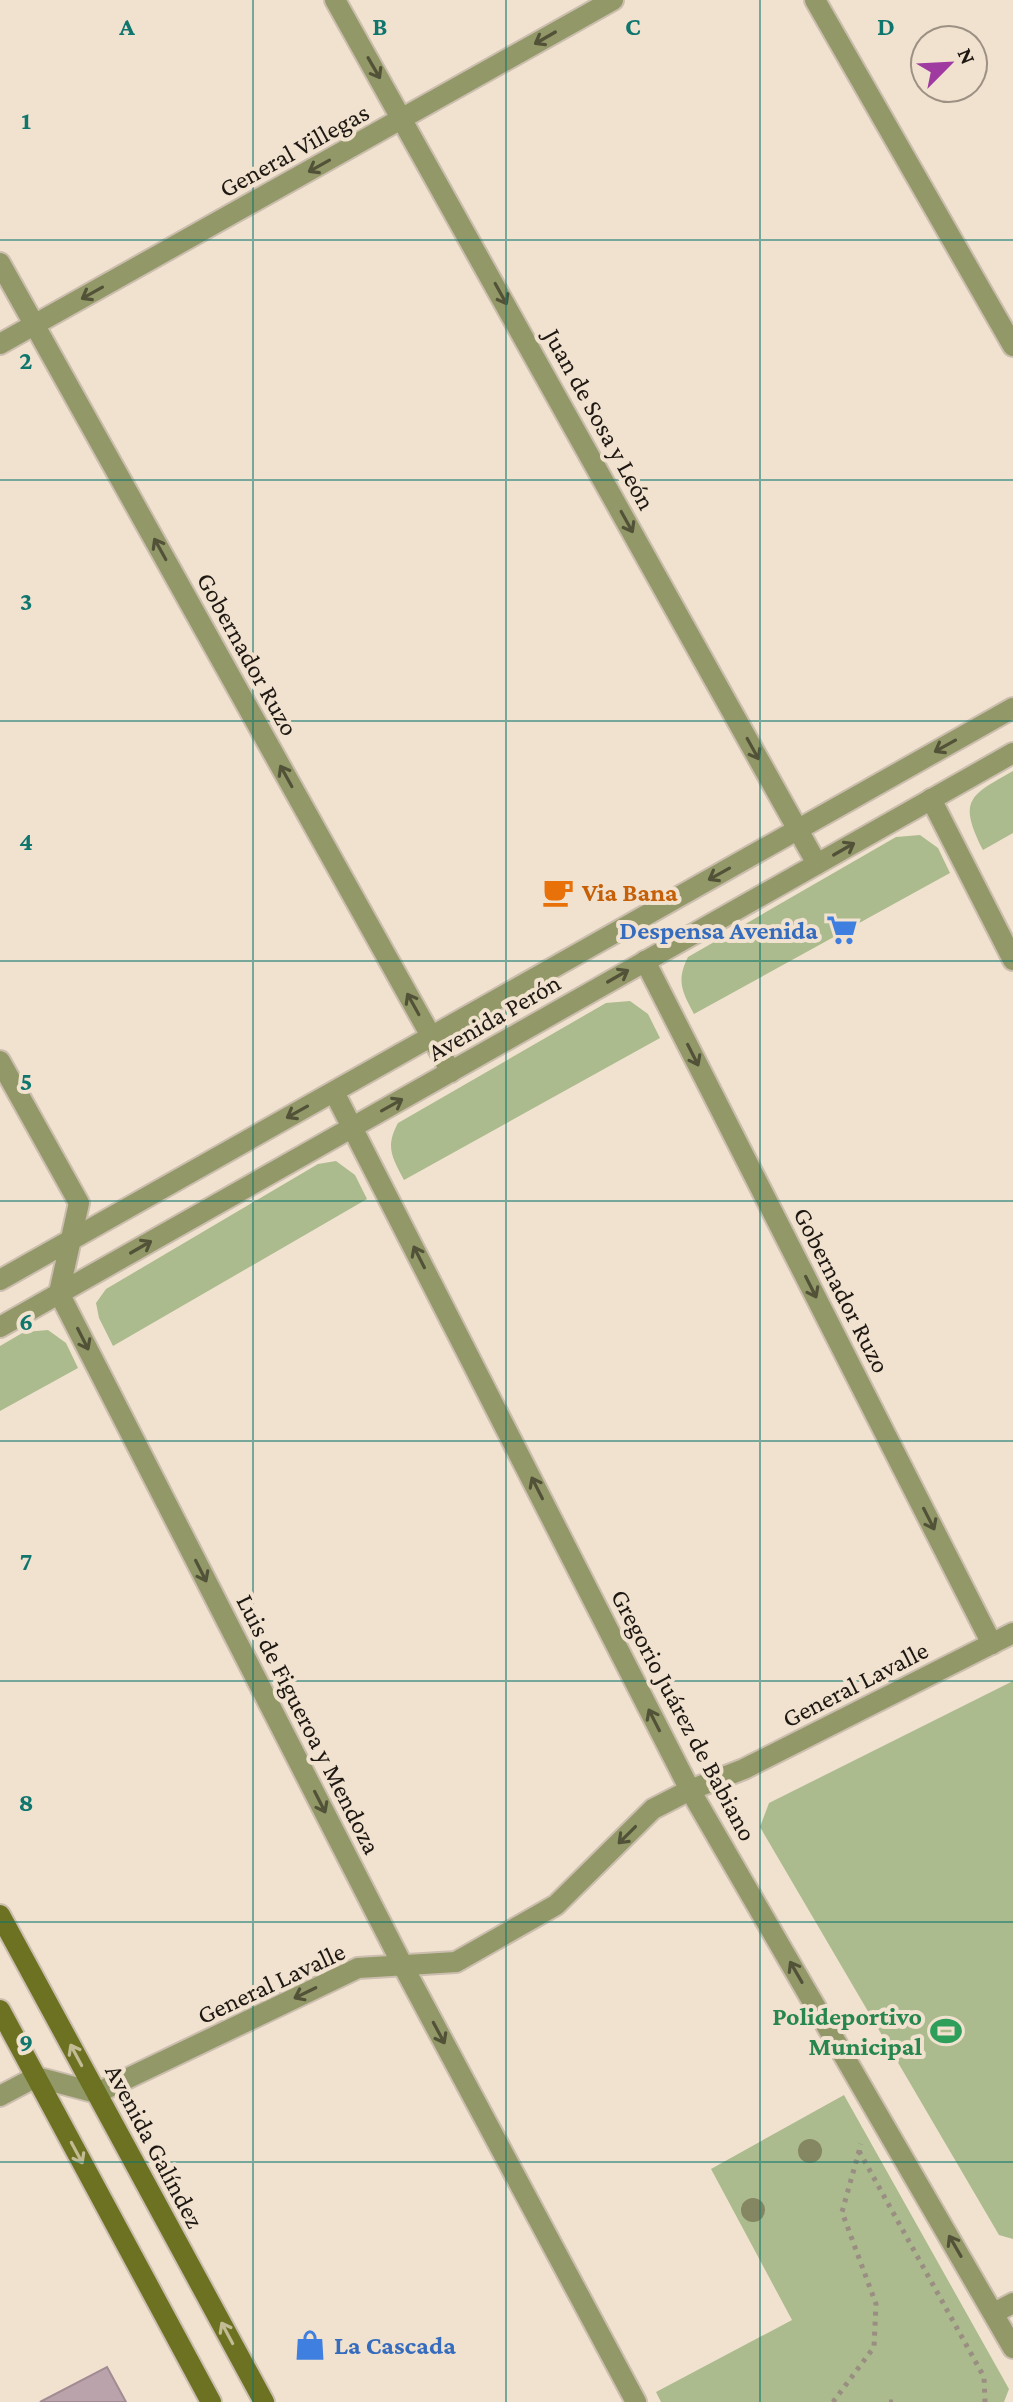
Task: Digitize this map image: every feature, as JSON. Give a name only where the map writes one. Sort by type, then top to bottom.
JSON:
[{"type":"main road","name":"Avenida Galíndez","points":[[0,1915],[264,2402]]},
{"type":"main road","points":[[0,2010],[211,2402]]},
{"type":"street","name":"Juan de Sosa y León","points":[[335,0],[817,864]]},
{"type":"street","name":"General Villegas","points":[[0,344],[613,0]]},
{"type":"street","points":[[815,0],[1013,346]]},
{"type":"street","name":"Gobernador Ruzo","points":[[0,263],[451,1072]]},
{"type":"street","name":"Avenida Perón","points":[[0,1280],[1013,708]]},
{"type":"street","name":"Avenida Perón","points":[[0,1327],[1013,753]]},
{"type":"street","points":[[931,799],[1013,960]]},
{"type":"street","name":"Gobernador Ruzo","points":[[645,961],[992,1644]]},
{"type":"street","points":[[0,1061],[79,1203],[59,1293]]},
{"type":"street","name":"Gregorio Juárez de Babiano","points":[[334,1092],[690,1790],[1013,2348]]},
{"type":"street","name":"Luis de Figueroa y Mendoza","points":[[59,1293],[402,1964],[636,2402]]},
{"type":"street","name":"General Lavalle","points":[[97,2093],[358,1968],[456,1962],[556,1905],[653,1809],[690,1790],[744,1769],[1013,1633]]},
{"type":"street","points":[[0,2096],[36,2077],[97,2093]]},
{"type":"street","points":[[994,2313],[1013,2303]]},
{"type":"path","points":[[833,2402],[874,2347],[876,2304],[842,2212],[874,2105]]},
{"type":"path","points":[[859,2150],[984,2377],[985,2402]]},
{"type":"green space","points":[[1013,771],[1013,833],[983,850],[971,820],[972,801],[986,787]]},
{"type":"green space","points":[[920,835],[938,848],[950,873],[694,1014],[681,980],[688,957],[896,837]]},
{"type":"green space","points":[[630,1001],[648,1014],[660,1038],[404,1180],[391,1146],[398,1123],[606,1003]]},
{"type":"green space","points":[[336,1161],[355,1175],[367,1199],[113,1346],[99,1318],[96,1303],[106,1289],[318,1164]]},
{"type":"green space","points":[[48,1330],[66,1343],[78,1368],[0,1411],[0,1346],[24,1332]]},
{"type":"green space","name":"Polideportivo Municipal","points":[[1013,1681],[1013,2239],[999,2235],[760,1827],[769,1803]]},
{"type":"green space","points":[[844,2095],[1009,2389],[1004,2402],[661,2402],[656,2392],[792,2320],[711,2169]]},
{"type":"building","points":[[107,2367],[126,2402],[40,2402]]},
{"type":"place","name":"Via Bana","points":[[558,892]]},
{"type":"place","name":"Despensa Avenida","points":[[842,930]]},
{"type":"place","name":"Polideportivo Municipal","points":[[946,2031]]},
{"type":"place","name":"La Cascada","points":[[310,2345]]}]
